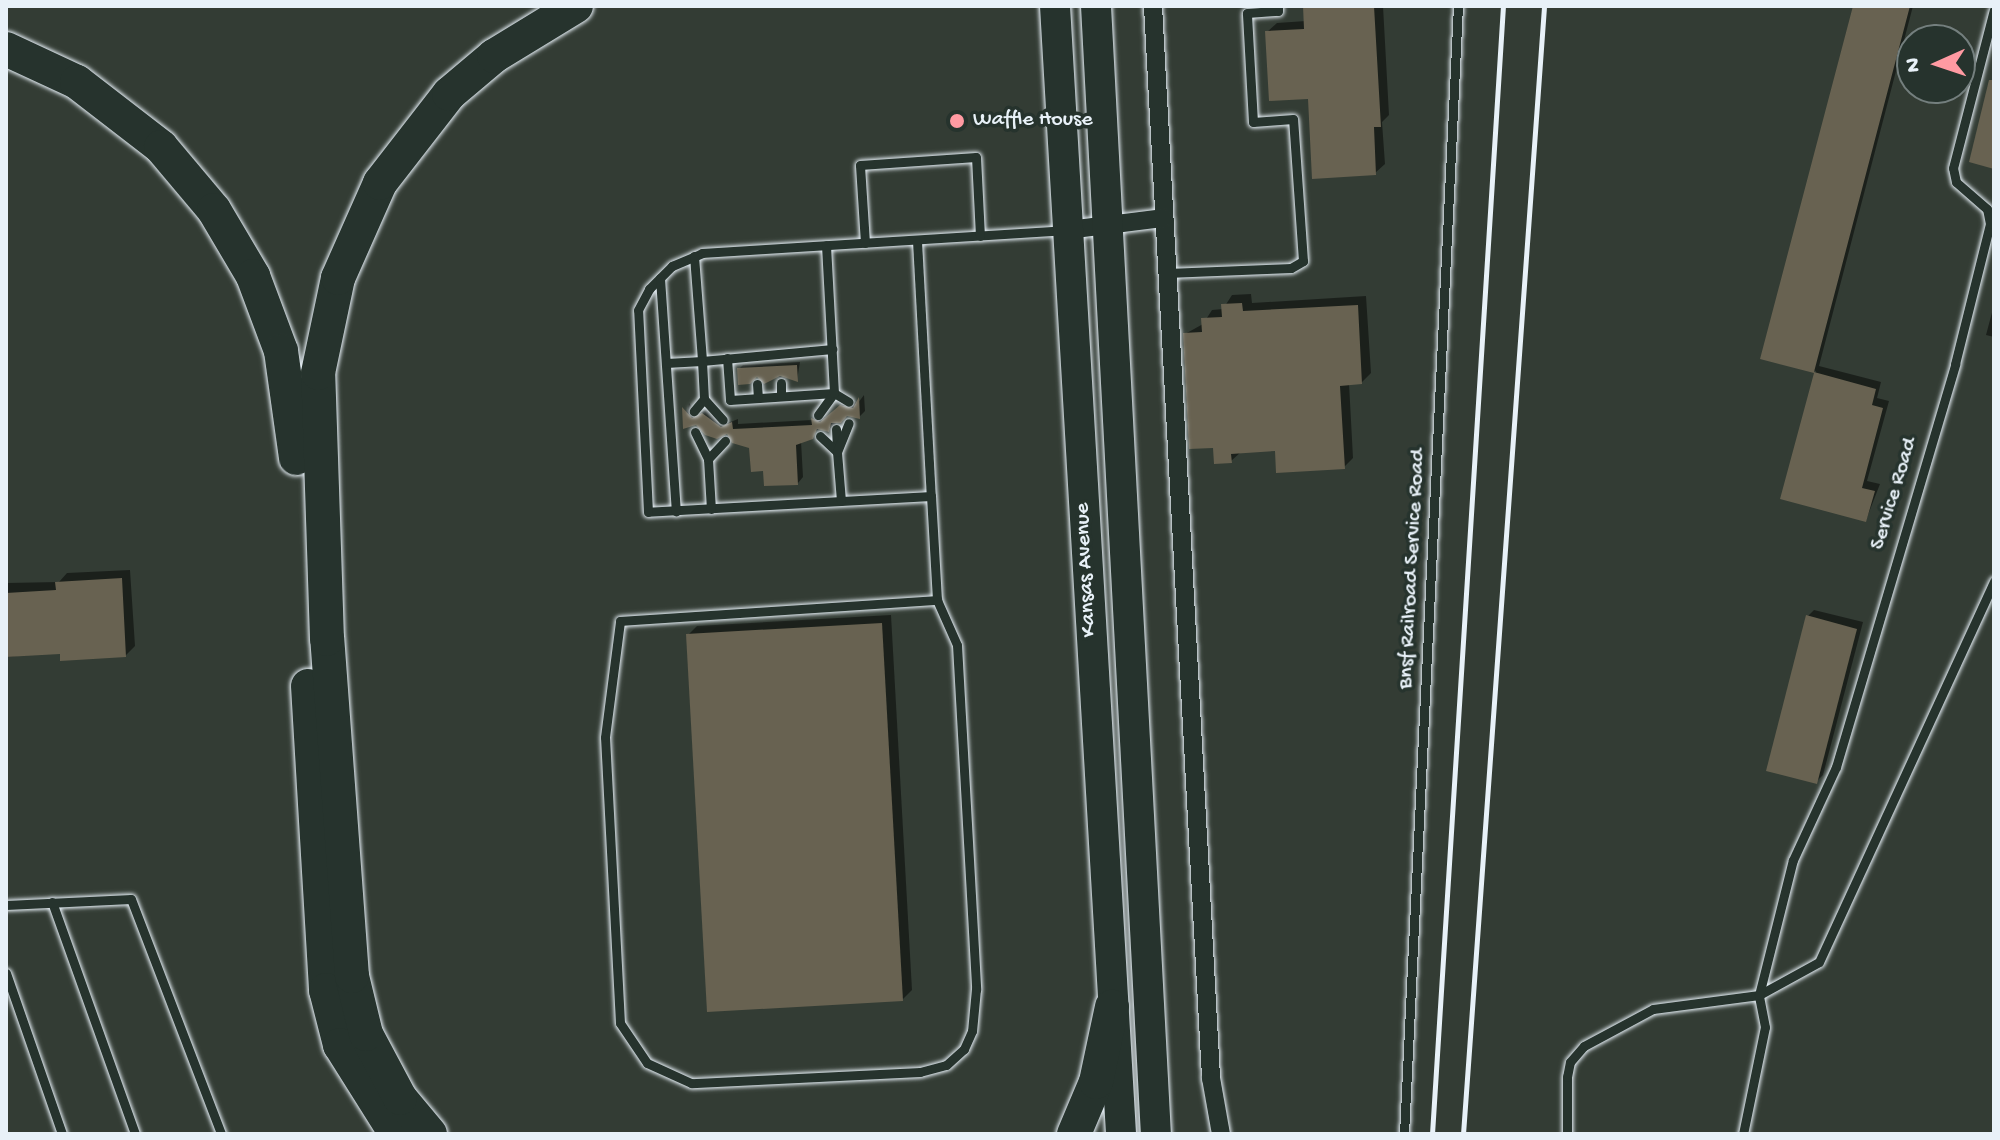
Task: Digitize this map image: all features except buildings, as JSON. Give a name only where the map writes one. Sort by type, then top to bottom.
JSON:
[{"type":"highway","points":[[430,1134],[400,1098],[366,1034],[352,976],[327,639],[318,373],[338,278],[380,183],[449,94],[494,56],[576,6]]},
{"type":"highway","points":[[6,49],[77,82],[161,147],[214,210],[253,276],[281,351],[293,414],[326,990],[340,1045],[396,1134]]},
{"type":"highway","points":[[1074,1134],[1096,1082],[1112,1007]]},
{"type":"main road","name":"Kansas Avenue","points":[[1055,6],[1121,1134]]},
{"type":"main road","name":"Kansas Avenue","points":[[1096,6],[1112,223],[1156,1134]]},
{"type":"street","points":[[1153,6],[1210,1062],[1221,1134]]},
{"type":"street","points":[[1068,230],[1163,218]]},
{"type":"lane","points":[[1167,273],[1291,268],[1303,261],[1293,119],[1253,122],[1247,13],[1278,11],[1278,6]]},
{"type":"lane","name":"Bnsf Railroad Service Road","points":[[1404,1134],[1458,6]]},
{"type":"lane","name":"Service Road","points":[[1759,995],[1793,860],[1836,767],[1955,364],[1990,224],[1987,209],[1956,182],[1953,168],[1994,10]]},
{"type":"lane","points":[[865,243],[860,165],[976,157],[980,236]]},
{"type":"lane","points":[[931,496],[648,512],[638,310],[660,278],[694,256],[1068,230]]},
{"type":"lane","points":[[917,241],[937,600],[952,631],[958,661],[976,989],[972,1031],[964,1049],[946,1065],[920,1072],[691,1083],[647,1063],[620,1023],[605,737],[620,621],[937,600]]},
{"type":"lane","points":[[826,245],[835,408]]},
{"type":"lane","points":[[694,256],[705,414]]},
{"type":"lane","points":[[660,278],[676,511]]},
{"type":"lane","points":[[666,363],[832,349]]},
{"type":"lane","points":[[779,354],[779,366]]},
{"type":"lane","points":[[755,356],[756,367]]},
{"type":"lane","points":[[727,358],[730,400],[834,393],[849,402]]},
{"type":"lane","points":[[781,383],[781,396]]},
{"type":"lane","points":[[757,384],[758,398]]},
{"type":"lane","points":[[818,415],[834,393]]},
{"type":"lane","points":[[694,411],[704,399]]},
{"type":"lane","points":[[704,399],[723,420]]},
{"type":"lane","points":[[837,452],[849,423]]},
{"type":"lane","points":[[836,429],[841,501]]},
{"type":"lane","points":[[695,432],[708,459]]},
{"type":"lane","points":[[706,435],[711,509]]},
{"type":"lane","points":[[820,436],[837,452]]},
{"type":"lane","points":[[708,459],[725,441]]},
{"type":"lane","points":[[1567,1134],[1567,1077],[1570,1062],[1584,1046],[1653,1009],[1759,995],[1819,962],[1994,581]]},
{"type":"lane","points":[[6,905],[131,899],[221,1134]]},
{"type":"lane","points":[[52,902],[135,1134]]},
{"type":"lane","points":[[6,973],[62,1134]]},
{"type":"lane","points":[[1743,1134],[1765,1027],[1759,995]]},
{"type":"railway","points":[[1432,1134],[1503,6]]},
{"type":"railway","points":[[1463,1134],[1544,6]]},
{"type":"place","name":"Waffle House","points":[[957,121]]}]
